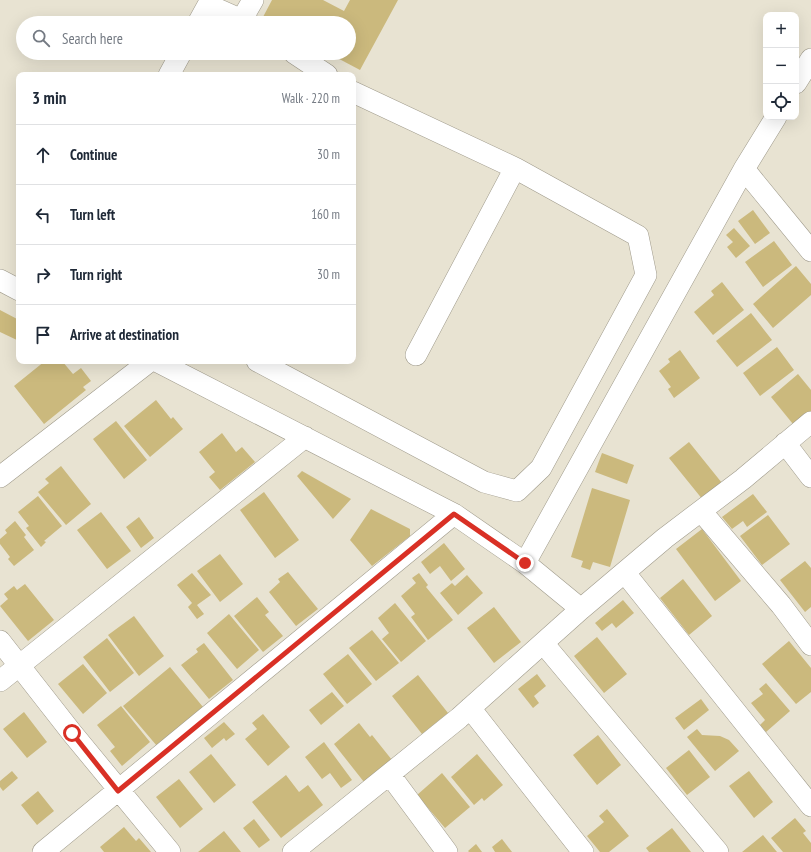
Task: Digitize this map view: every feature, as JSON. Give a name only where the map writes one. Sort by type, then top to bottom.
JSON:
[{"type":"street","points":[[248,16],[253,0]]},
{"type":"street","points":[[202,16],[208,5],[234,16]]},
{"type":"street","points":[[799,79],[811,59]]},
{"type":"street","points":[[171,72],[177,60]]},
{"type":"street","points":[[304,60],[322,72]]},
{"type":"street","points":[[263,364],[484,482],[517,491],[542,468],[646,275],[638,236],[515,168],[356,93]]},
{"type":"street","points":[[525,563],[744,169],[774,120]]},
{"type":"street","points":[[416,355],[515,168]]},
{"type":"street","points":[[744,169],[811,251]]},
{"type":"street","points":[[0,280],[16,288]]},
{"type":"street","points":[[0,477],[146,364]]},
{"type":"street","points":[[162,364],[454,514],[525,563],[581,609]]},
{"type":"street","points":[[293,852],[390,775],[470,708],[581,609],[665,538],[701,511],[811,422]]},
{"type":"street","points":[[0,681],[305,437]]},
{"type":"street","points":[[784,443],[811,477]]},
{"type":"street","points":[[701,511],[781,605],[811,645]]},
{"type":"street","points":[[43,852],[454,514]]},
{"type":"street","points":[[625,573],[811,806]]},
{"type":"street","points":[[0,641],[118,791],[170,852]]},
{"type":"street","points":[[543,644],[718,852]]},
{"type":"street","points":[[470,708],[584,852]]},
{"type":"street","points":[[390,775],[447,852]]},
{"type":"building","points":[[272,0],[323,0],[344,11],[350,0],[398,0],[360,70],[341,60],[356,60],[356,16],[264,16]]},
{"type":"building","points":[[753,210],[770,233],[755,244],[738,221]]},
{"type":"building","points":[[734,228],[750,246],[736,258],[727,247],[733,242],[726,235]]},
{"type":"building","points":[[774,241],[792,265],[763,287],[745,262]]},
{"type":"building","points":[[796,266],[811,284],[811,295],[773,328],[753,304]]},
{"type":"building","points":[[722,282],[744,310],[713,335],[694,312],[714,295],[711,291]]},
{"type":"building","points":[[0,310],[16,318],[16,340],[0,332]]},
{"type":"building","points":[[751,313],[772,340],[737,367],[716,341]]},
{"type":"building","points":[[777,347],[794,370],[760,396],[743,373]]},
{"type":"building","points":[[680,350],[700,378],[674,398],[668,389],[671,387],[659,371],[670,362],[668,359]]},
{"type":"building","points":[[41,364],[65,364],[73,374],[81,368],[91,381],[83,387],[86,390],[44,424],[14,386]]},
{"type":"building","points":[[798,374],[811,390],[811,417],[797,429],[771,397]]},
{"type":"building","points":[[156,400],[171,419],[173,417],[183,429],[150,457],[124,426]]},
{"type":"building","points":[[116,421],[147,460],[124,479],[93,439]]},
{"type":"building","points":[[222,433],[236,452],[242,447],[255,462],[220,490],[209,477],[215,472],[199,452]]},
{"type":"building","points":[[689,442],[722,483],[703,500],[669,458]]},
{"type":"building","points":[[602,453],[634,465],[627,484],[595,472]]},
{"type":"building","points":[[61,466],[91,504],[66,525],[38,492],[49,483],[45,479]]},
{"type":"building","points":[[302,471],[351,499],[333,519],[297,476]]},
{"type":"building","points":[[592,488],[630,500],[610,567],[593,562],[590,570],[581,567],[583,561],[571,557]]},
{"type":"building","points":[[264,492],[299,540],[275,558],[240,510]]},
{"type":"building","points":[[753,494],[767,512],[747,527],[743,521],[732,529],[722,517]]},
{"type":"building","points":[[38,496],[62,526],[44,541],[46,542],[41,547],[26,528],[29,526],[18,512]]},
{"type":"building","points":[[371,509],[410,529],[410,536],[372,566],[350,540]]},
{"type":"building","points":[[101,512],[131,551],[107,569],[77,530]]},
{"type":"building","points":[[768,515],[790,544],[762,565],[740,536]]},
{"type":"building","points":[[139,517],[154,538],[141,548],[126,527]]},
{"type":"building","points":[[15,521],[26,535],[24,537],[34,550],[14,566],[8,559],[10,557],[0,544],[0,539],[7,533],[5,530]]},
{"type":"building","points":[[702,529],[741,581],[715,601],[676,549]]},
{"type":"building","points":[[444,543],[465,569],[451,581],[440,566],[430,574],[421,562]]},
{"type":"building","points":[[220,554],[243,584],[220,602],[197,571]]},
{"type":"building","points":[[805,561],[811,568],[811,607],[805,612],[780,580]]},
{"type":"building","points":[[288,572],[318,609],[296,626],[269,592],[280,582],[278,579]]},
{"type":"building","points":[[192,573],[211,595],[197,605],[204,614],[197,619],[188,607],[192,603],[177,585]]},
{"type":"building","points":[[419,573],[428,585],[426,587],[453,620],[428,640],[411,617],[415,614],[401,596],[416,583],[412,578]]},
{"type":"building","points":[[467,575],[483,593],[458,615],[440,593],[452,583],[455,586]]},
{"type":"building","points":[[683,579],[712,616],[689,635],[660,598]]},
{"type":"building","points":[[25,584],[54,620],[28,641],[0,606],[8,599],[4,594],[14,586],[17,590]]},
{"type":"building","points":[[257,597],[269,612],[265,615],[283,636],[263,652],[234,616]]},
{"type":"building","points":[[623,600],[634,613],[616,628],[612,623],[602,631],[595,623]]},
{"type":"building","points":[[395,603],[426,641],[401,662],[382,639],[389,633],[378,618]]},
{"type":"building","points":[[494,607],[521,642],[494,663],[467,628]]},
{"type":"building","points":[[229,614],[259,650],[237,669],[207,633]]},
{"type":"building","points":[[134,616],[164,656],[139,676],[108,635]]},
{"type":"building","points":[[372,630],[399,663],[376,681],[349,648]]},
{"type":"building","points":[[597,637],[627,674],[604,693],[574,656]]},
{"type":"building","points":[[107,638],[134,673],[110,692],[83,657]]},
{"type":"building","points":[[789,641],[811,668],[811,692],[796,704],[762,664]]},
{"type":"building","points":[[204,643],[233,680],[209,699],[181,665],[198,652],[196,649]]},
{"type":"building","points":[[348,654],[372,684],[347,704],[323,674]]},
{"type":"building","points":[[83,664],[107,693],[83,714],[58,684]]},
{"type":"building","points":[[170,667],[203,707],[157,746],[123,706]]},
{"type":"building","points":[[537,674],[546,686],[534,696],[539,703],[533,708],[518,689]]},
{"type":"building","points":[[418,675],[448,713],[422,734],[392,696]]},
{"type":"building","points":[[766,683],[790,711],[766,732],[760,725],[765,720],[751,703],[763,694],[759,689]]},
{"type":"building","points":[[332,692],[344,706],[321,725],[309,710]]},
{"type":"building","points":[[701,699],[709,710],[684,730],[675,718]]},
{"type":"building","points":[[121,706],[150,742],[122,766],[110,751],[115,747],[97,725]]},
{"type":"building","points":[[24,712],[47,742],[27,758],[3,729]]},
{"type":"building","points":[[263,714],[290,747],[268,766],[245,739],[257,729],[252,723]]},
{"type":"building","points":[[224,722],[235,734],[226,741],[224,738],[212,748],[204,738]]},
{"type":"building","points":[[359,723],[370,737],[372,735],[392,760],[364,782],[334,744]]},
{"type":"building","points":[[697,729],[702,735],[720,736],[729,740],[739,751],[715,771],[687,737]]},
{"type":"building","points":[[598,735],[621,765],[597,785],[573,755]]},
{"type":"building","points":[[324,742],[352,780],[341,788],[330,773],[322,779],[305,757]]},
{"type":"building","points":[[689,750],[710,777],[687,795],[666,768]]},
{"type":"building","points":[[211,754],[236,785],[214,803],[189,772]]},
{"type":"building","points":[[477,754],[503,785],[484,801],[482,798],[474,805],[451,777]]},
{"type":"building","points":[[12,771],[18,778],[3,791],[0,787],[0,781]]},
{"type":"building","points":[[749,771],[773,802],[754,818],[729,786]]},
{"type":"building","points":[[442,773],[470,807],[445,828],[417,795]]},
{"type":"building","points":[[286,775],[299,792],[308,785],[323,805],[281,838],[252,802]]},
{"type":"building","points":[[179,779],[203,809],[180,828],[156,797]]},
{"type":"building","points":[[38,791],[54,811],[37,825],[21,805]]},
{"type":"building","points":[[607,809],[629,836],[609,852],[600,852],[587,836],[604,822],[599,816]]},
{"type":"building","points":[[795,818],[806,831],[803,833],[811,843],[811,852],[783,852],[771,838]]},
{"type":"building","points":[[254,819],[270,840],[259,848],[243,828]]},
{"type":"building","points":[[124,827],[136,841],[139,838],[151,852],[104,852],[100,847]]},
{"type":"building","points":[[672,828],[691,852],[649,852],[646,848]]},
{"type":"building","points":[[224,831],[241,852],[198,852]]},
{"type":"building","points":[[763,835],[777,852],[742,852]]},
{"type":"building","points":[[502,839],[512,852],[495,852],[492,847]]},
{"type":"building","points":[[476,844],[482,852],[468,851]]},
{"type":"route","points":[[72,733],[118,791],[454,514],[525,563]]}]
